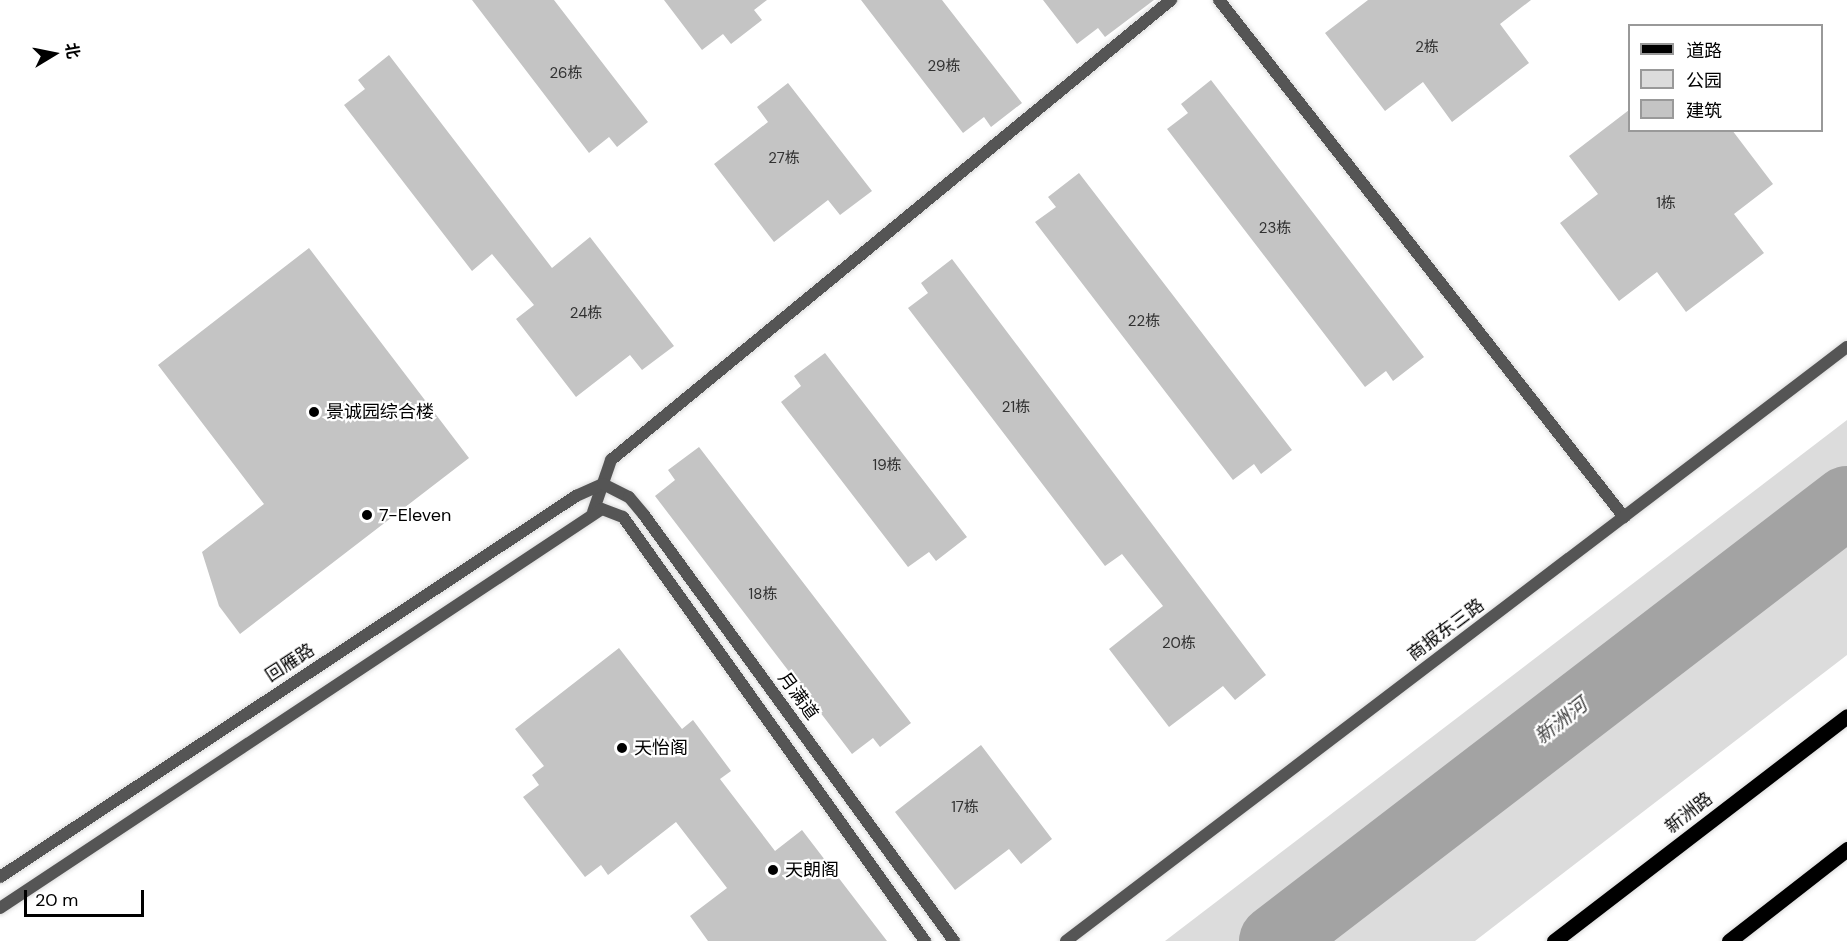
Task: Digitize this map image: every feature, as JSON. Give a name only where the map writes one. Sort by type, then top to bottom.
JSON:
[{"type":"main road","name":"新洲路","points":[[1554,941],[1847,716]]},
{"type":"main road","points":[[1729,941],[1847,849]]},
{"type":"street","points":[[593,512],[611,460],[1172,0]]},
{"type":"street","points":[[1219,0],[1624,517]]},
{"type":"street","name":"商报东三路","points":[[1066,941],[1847,347]]},
{"type":"street","name":"回雁路","points":[[0,877],[576,496],[603,484]]},
{"type":"street","name":"月满道","points":[[603,484],[629,497],[644,515],[954,941]]},
{"type":"street","points":[[0,909],[593,512],[602,509],[623,517],[925,941]]},
{"type":"green space","points":[[1847,420],[1847,655],[1475,941],[1165,941]]},
{"type":"building","points":[[472,0],[554,0],[648,122],[617,147],[609,137],[589,153]]},
{"type":"building","points":[[664,0],[767,0],[754,10],[762,20],[731,44],[723,34],[702,50]]},
{"type":"building","points":[[861,0],[942,0],[1022,103],[991,127],[984,117],[963,133]]},
{"type":"building","points":[[1043,0],[1154,0],[1105,37],[1098,28],[1077,44]]},
{"type":"building","points":[[1368,0],[1531,0],[1500,24],[1529,63],[1452,122],[1423,82],[1385,111],[1325,33]]},
{"type":"building","points":[[389,55],[552,268],[590,237],[674,346],[642,370],[630,355],[576,397],[516,319],[534,305],[492,254],[472,271],[344,105],[365,89],[358,80]]},
{"type":"building","points":[[1211,80],[1424,357],[1393,381],[1386,371],[1365,387],[1167,129],[1188,113],[1181,104]]},
{"type":"building","points":[[788,83],[872,191],[840,215],[828,200],[774,242],[714,164],[768,122],[757,107]]},
{"type":"building","points":[[1628,111],[1628,132],[1734,132],[1773,184],[1734,214],[1764,253],[1686,312],[1657,272],[1619,301],[1560,223],[1598,194],[1569,156]]},
{"type":"building","points":[[1079,173],[1292,450],[1261,474],[1254,464],[1233,480],[1035,222],[1056,207],[1048,197]]},
{"type":"building","name":"景诚园综合楼","points":[[309,248],[469,458],[240,634],[219,606],[202,552],[264,504],[158,365]]},
{"type":"building","points":[[952,259],[1266,675],[1235,700],[1223,686],[1169,727],[1109,649],[1163,606],[1122,554],[1105,566],[908,308],[928,293],[921,283]]},
{"type":"building","points":[[825,353],[967,537],[936,561],[929,552],[908,567],[781,402],[801,386],[794,376]]},
{"type":"building","points":[[699,447],[911,723],[880,747],[873,738],[852,754],[655,496],[675,480],[668,470]]},
{"type":"building","name":"天怡阁","points":[[619,648],[682,729],[693,720],[731,771],[720,779],[775,851],[802,830],[887,941],[708,941],[690,916],[727,888],[676,822],[608,875],[601,865],[585,877],[523,797],[539,785],[532,775],[544,766],[515,729]]},
{"type":"building","points":[[981,745],[1052,839],[1021,864],[1009,849],[955,890],[895,812]]},
{"type":"waterway","name":"新洲河","points":[[1275,941],[1847,502]]},
{"type":"place","name":"景诚园综合楼","points":[[314,412]]},
{"type":"place","name":"7-Eleven","points":[[367,515]]},
{"type":"place","name":"天怡阁","points":[[622,748]]},
{"type":"place","name":"天朗阁","points":[[773,870]]}]
